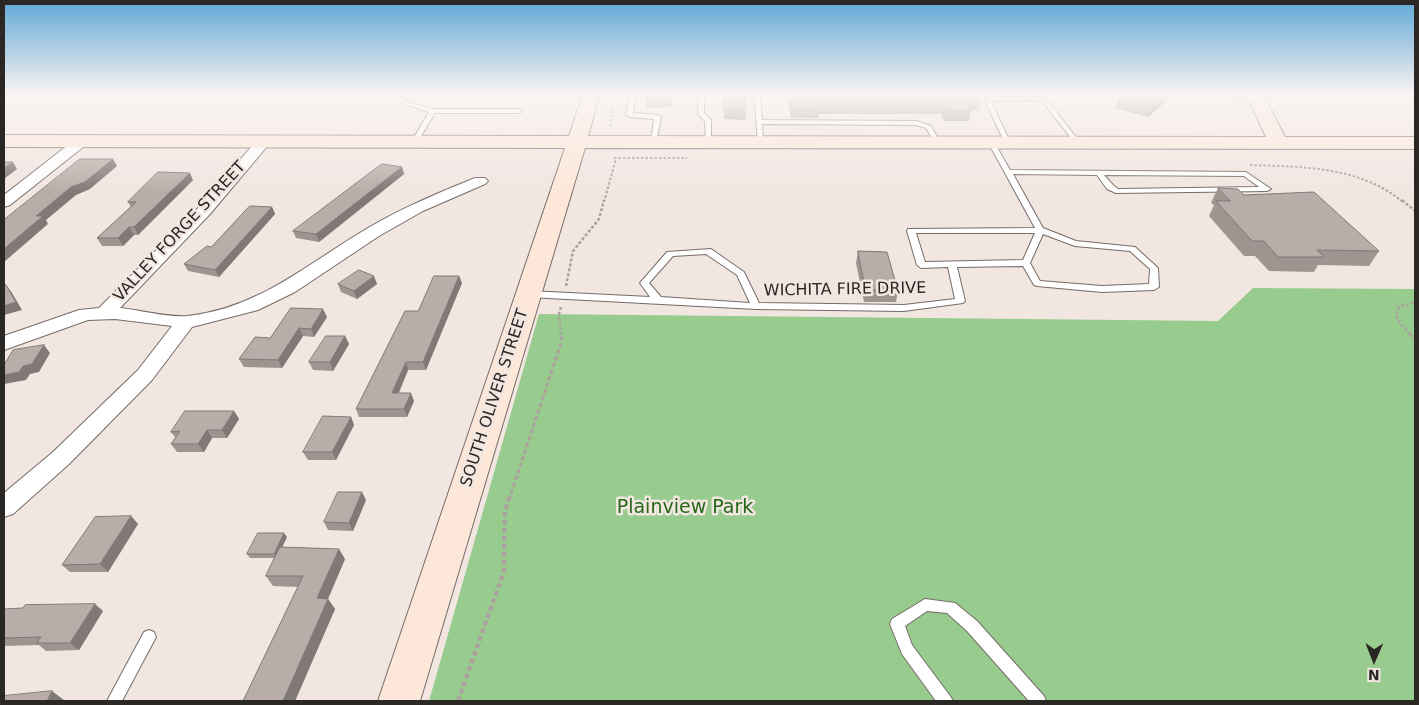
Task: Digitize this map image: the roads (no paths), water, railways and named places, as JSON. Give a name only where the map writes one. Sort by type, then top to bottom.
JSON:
[{"type":"street","name":"SOUTH OLIVER STREET","points":[[398,701],[581,127]]},
{"type":"street","points":[[1271,127],[1279,142]]},
{"type":"street","points":[[4,141],[1415,143]]},
{"type":"street","points":[[4,202],[82,141]]},
{"type":"street","name":"VALLEY FORGE STREET","points":[[104,313],[204,211],[264,141]]},
{"type":"street","name":"VALLEY FORGE STREET","points":[[104,313],[144,315],[186,322],[213,317],[251,306],[289,288],[373,232],[417,208],[480,181]]},
{"type":"street","points":[[4,343],[86,314],[104,313]]},
{"type":"street","points":[[4,507],[61,458],[145,375],[186,322]]},
{"type":"lane","points":[[415,141],[423,127]]},
{"type":"lane","points":[[654,142],[656,127]]},
{"type":"lane","points":[[708,127],[709,142]]},
{"type":"lane","points":[[759,127],[760,141]]},
{"type":"lane","points":[[929,127],[937,142]]},
{"type":"lane","points":[[996,127],[1007,172],[1040,230]]},
{"type":"lane","points":[[1065,127],[1077,142]]},
{"type":"lane","points":[[1007,172],[1246,174],[1267,189],[1116,190],[1110,187],[1098,173]]},
{"type":"lane","points":[[1026,263],[921,265],[910,231],[1040,230],[1075,243],[1132,249],[1154,268],[1154,287],[1102,289],[1036,283],[1026,263],[1040,230]]},
{"type":"lane","name":"WICHITA FIRE DRIVE","points":[[658,300],[644,283],[670,254],[708,251],[741,274],[756,306],[904,308],[960,301],[952,264]]},
{"type":"lane","points":[[528,294],[756,306]]},
{"type":"lane","points":[[945,701],[908,649],[897,624],[925,604],[950,607],[972,626],[1039,701]]},
{"type":"lane","points":[[114,701],[149,637]]},
{"type":"park label","name":"Plainview Park","points":[[685,508]]}]
